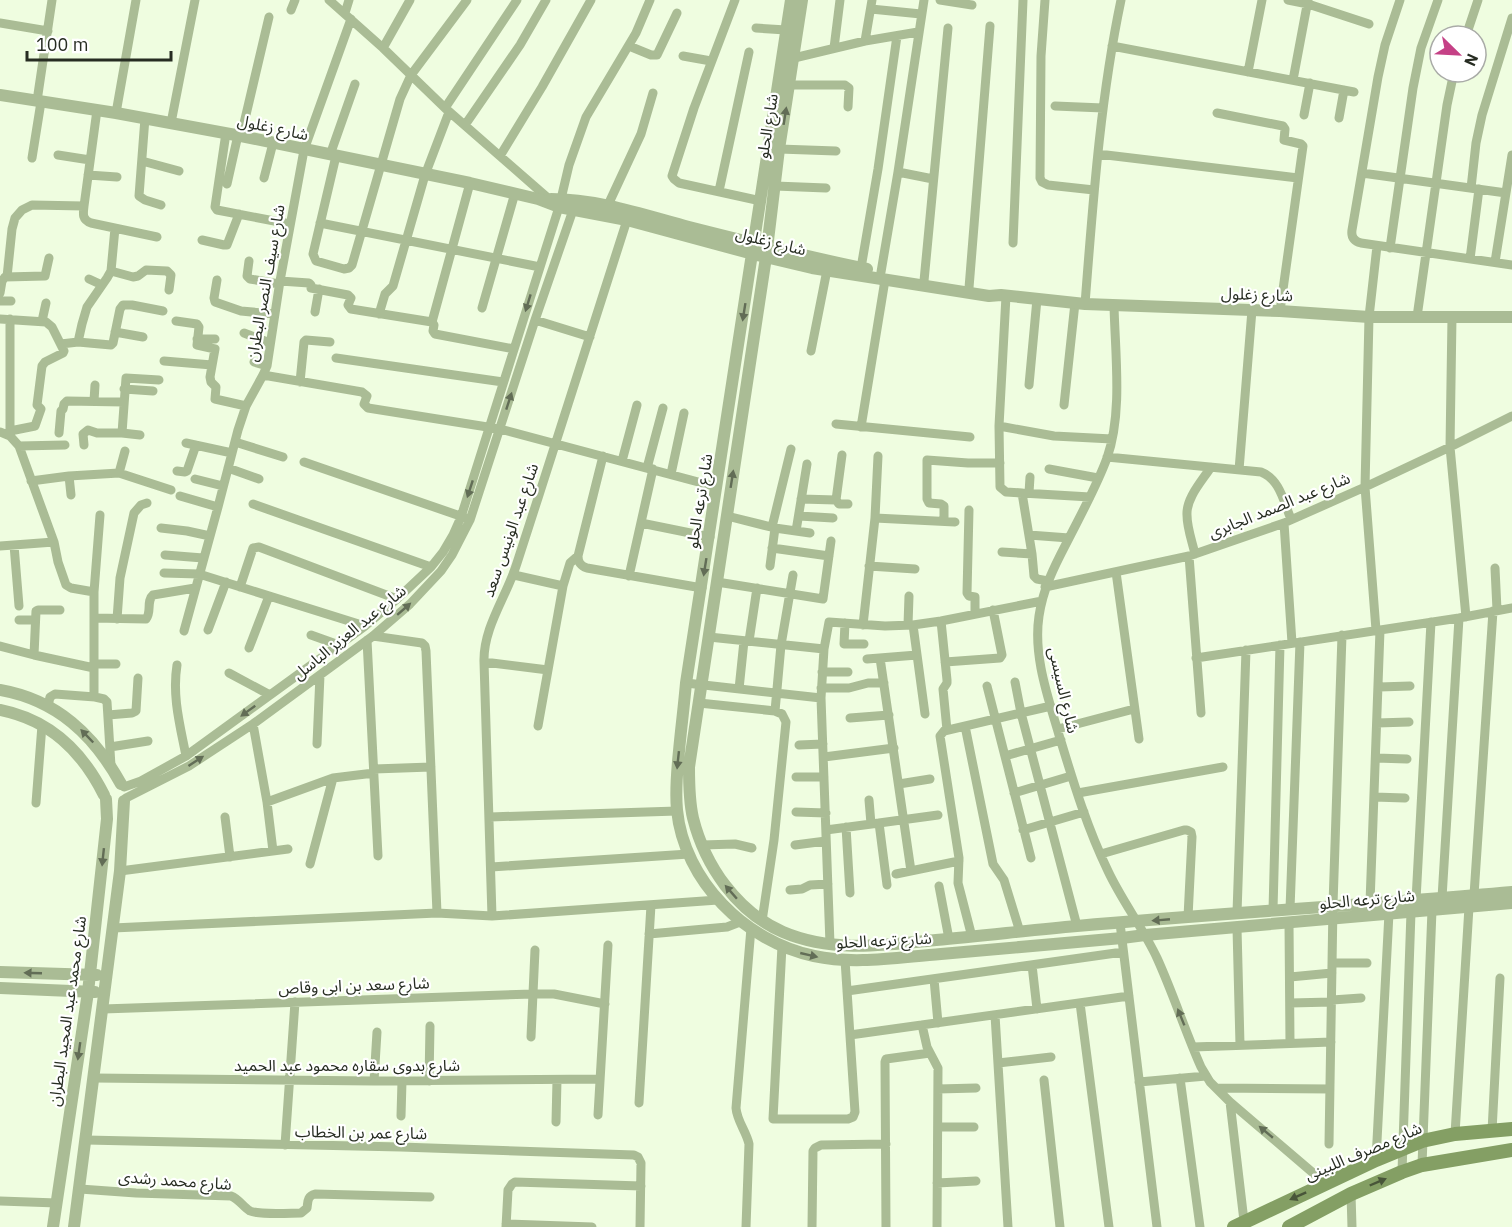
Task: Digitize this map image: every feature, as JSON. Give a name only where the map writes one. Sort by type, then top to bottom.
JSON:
[{"type":"main road","name":"شارع مصرف اللبينى","points":[[1239,1224],[1422,1141],[1455,1134],[1512,1128]]},
{"type":"main road","name":"شارع مصرف اللبينى","points":[[1289,1227],[1351,1194],[1422,1165],[1512,1150]]},
{"type":"street","points":[[32,158],[52,0]]},
{"type":"street","points":[[116,113],[136,0]]},
{"type":"street","points":[[171,123],[195,0]]},
{"type":"street","points":[[291,10],[295,0]]},
{"type":"street","points":[[329,0],[447,110],[551,202]]},
{"type":"street","name":"شارع سيف النصر البطران","points":[[184,631],[246,406],[265,371],[304,150],[348,16],[349,0]]},
{"type":"street","points":[[383,48],[410,0]]},
{"type":"street","points":[[355,84],[333,156],[313,254],[316,261],[344,269],[349,268],[354,260],[403,91],[411,75],[466,0]]},
{"type":"street","points":[[379,314],[385,294],[393,286],[447,110],[517,0]]},
{"type":"street","points":[[465,126],[520,45],[546,0]]},
{"type":"street","points":[[500,156],[591,0]]},
{"type":"street","points":[[735,0],[694,108],[673,172],[674,179],[679,183],[761,201]]},
{"type":"street","name":"شارع الحلو","points":[[766,252],[775,186],[771,170],[791,0]]},
{"type":"street","name":"شارع الحلو","points":[[753,249],[761,201],[779,149],[802,0]]},
{"type":"street","points":[[834,48],[840,0]]},
{"type":"street","points":[[861,427],[924,0]]},
{"type":"street","points":[[940,0],[972,5]]},
{"type":"street","points":[[1013,243],[1023,0]]},
{"type":"street","points":[[1045,0],[1041,56],[1040,178],[1048,185],[1094,190]]},
{"type":"street","points":[[1064,405],[1080,304],[1103,108],[1121,0]]},
{"type":"street","points":[[1248,72],[1262,0]]},
{"type":"street","points":[[1288,0],[1308,2],[1369,24]]},
{"type":"street","points":[[1400,0],[1385,45],[1380,69],[1353,239],[1377,246],[1512,265]]},
{"type":"street","points":[[1390,248],[1417,68],[1426,31],[1438,0]]},
{"type":"street","points":[[1470,24],[1478,0]]},
{"type":"street","name":"شارع عبد العزيز الباسل","points":[[124,792],[186,756],[365,626],[431,567],[465,518],[489,427],[540,267],[551,202],[569,165],[586,117],[628,46],[650,2]]},
{"type":"street","points":[[1293,80],[1308,2]]},
{"type":"street","points":[[866,41],[872,4],[921,14]]},
{"type":"street","points":[[628,46],[651,55],[657,54],[677,13]]},
{"type":"street","points":[[269,18],[214,206],[218,210],[290,224]]},
{"type":"street","points":[[1470,259],[1476,143],[1482,114],[1512,18]]},
{"type":"street","points":[[0,23],[48,31]]},
{"type":"street","points":[[969,288],[990,26]]},
{"type":"street","points":[[756,28],[786,30]]},
{"type":"street","points":[[924,281],[948,28]]},
{"type":"street","points":[[794,58],[866,41],[918,32]]},
{"type":"street","points":[[861,268],[897,36]]},
{"type":"street","points":[[1112,46],[1349,91],[1340,118]]},
{"type":"street","points":[[719,191],[749,52]]},
{"type":"street","points":[[683,56],[711,61]]},
{"type":"street","points":[[1304,115],[1310,83]]},
{"type":"street","points":[[1417,317],[1451,84]]},
{"type":"street","points":[[789,85],[847,86],[849,88],[848,107]]},
{"type":"street","points":[[608,205],[641,134],[653,93]]},
{"type":"street","name":"شارع زغلول","points":[[0,95],[235,135],[470,183],[551,202],[573,210],[766,252],[861,268],[883,276],[989,297],[1003,295]]},
{"type":"street","points":[[1055,106],[1103,108]]},
{"type":"street","points":[[97,111],[83,215],[87,221],[157,237]]},
{"type":"street","points":[[1217,113],[1283,126],[1285,141],[1303,146],[1280,311]]},
{"type":"street","points":[[145,118],[140,196],[161,205]]},
{"type":"street","points":[[227,184],[235,135]]},
{"type":"street","points":[[264,178],[273,143]]},
{"type":"street","points":[[779,149],[836,151]]},
{"type":"street","points":[[58,154],[90,160]]},
{"type":"street","points":[[1098,154],[1298,178]]},
{"type":"street","points":[[1496,262],[1512,155]]},
{"type":"street","points":[[142,161],[179,171]]},
{"type":"street","points":[[898,172],[933,179]]},
{"type":"street","points":[[1362,173],[1506,193]]},
{"type":"street","points":[[88,175],[117,177]]},
{"type":"street","points":[[470,183],[432,322],[433,331],[435,334],[514,349]]},
{"type":"street","points":[[775,186],[826,188]]},
{"type":"street","points":[[482,309],[515,193]]},
{"type":"street","name":"شارع زغلول","points":[[551,202],[608,205],[753,249]]},
{"type":"street","points":[[7,277],[12,229],[15,218],[22,210],[32,205],[84,206]]},
{"type":"street","name":"شارع عبد العزيز الباسل","points":[[124,792],[189,766],[253,724],[370,638],[410,604],[441,571],[452,555],[500,429],[573,210]]},
{"type":"street","points":[[202,240],[227,245],[239,214]]},
{"type":"street","name":"شارع عبد الونيس سعد","points":[[492,916],[483,651],[486,638],[514,575],[627,220]]},
{"type":"street","points":[[320,223],[540,267]]},
{"type":"street","points":[[78,342],[87,307],[111,271],[115,228]]},
{"type":"street","points":[[1370,903],[1379,687],[1378,630],[1365,487],[1370,317],[1377,246]]},
{"type":"street","name":"شارع ترعه الحلو","points":[[753,249],[686,683],[676,778],[677,811],[681,833],[689,854],[707,886],[718,900],[746,925],[766,939],[782,946],[813,956],[845,960],[921,956],[1289,923],[1370,903],[1512,892]]},
{"type":"street","name":"شارع زغلول","points":[[766,252],[827,270],[924,281],[1003,295],[1080,304],[1280,311],[1370,317],[1512,317]]},
{"type":"street","name":"شارع ترعه الحلو","points":[[766,252],[689,767],[689,792],[693,817],[702,845],[725,885],[742,904],[762,921],[783,932],[806,940],[852,946],[1273,910],[1389,913],[1512,903]]},
{"type":"street","points":[[0,292],[3,279],[7,277],[45,276],[49,258]]},
{"type":"street","points":[[159,271],[160,259]]},
{"type":"street","points":[[249,261],[247,276],[249,279],[309,283],[310,288],[349,295],[351,298],[348,307],[351,309],[432,322]]},
{"type":"street","points":[[111,271],[133,277],[146,270],[167,272],[171,275],[170,290]]},
{"type":"street","points":[[811,351],[827,270]]},
{"type":"street","points":[[90,279],[102,285]]},
{"type":"street","points":[[217,279],[215,302],[241,311],[274,314]]},
{"type":"street","points":[[315,312],[319,289]]},
{"type":"street","points":[[1003,295],[999,426],[1001,489],[1006,492],[1090,497]]},
{"type":"street","points":[[1029,386],[1036,299]]},
{"type":"street","points":[[0,301],[10,301]]},
{"type":"street","points":[[42,321],[46,303]]},
{"type":"street","points":[[61,344],[78,342],[111,345],[123,305],[163,311]]},
{"type":"street","name":"شارع السيسى","points":[[1114,305],[1116,398],[1112,439],[1107,458],[1047,584],[1042,601],[1038,644],[1047,693],[1071,776],[1101,854],[1117,889],[1157,959],[1206,1076],[1230,1102],[1326,1184]]},
{"type":"street","points":[[1239,470],[1252,310]]},
{"type":"street","points":[[1442,898],[1463,617],[1450,447],[1452,317]]},
{"type":"street","points":[[61,411],[41,409],[37,405],[42,366],[64,351],[50,324],[42,321],[5,319],[11,437],[31,481],[54,542],[66,585],[94,592]]},
{"type":"street","points":[[535,320],[590,337]]},
{"type":"street","points":[[176,321],[197,324],[199,327],[198,346],[215,349],[210,377],[216,387],[215,399],[246,406]]},
{"type":"street","points":[[115,332],[143,337]]},
{"type":"street","points":[[244,333],[270,343]]},
{"type":"street","points":[[197,339],[215,339]]},
{"type":"street","points":[[300,382],[304,341],[330,342]]},
{"type":"street","points":[[336,358],[503,382]]},
{"type":"street","points":[[164,361],[212,365]]},
{"type":"street","points":[[254,362],[265,371],[300,382],[364,393],[367,396],[364,404],[368,408],[500,429],[717,487]]},
{"type":"street","points":[[122,433],[125,380],[128,377],[159,380]]},
{"type":"street","points":[[94,401],[95,385]]},
{"type":"street","points":[[124,388],[153,391]]},
{"type":"street","points":[[59,433],[61,411],[67,401],[124,402]]},
{"type":"street","points":[[622,461],[637,405]]},
{"type":"street","points":[[629,576],[663,408]]},
{"type":"street","points":[[11,437],[35,426],[41,409]]},
{"type":"street","points":[[671,474],[684,413]]},
{"type":"street","name":"شارع عبد الصمد الجابرى","points":[[1047,584],[1192,555],[1288,521],[1365,487],[1512,416]]},
{"type":"street","points":[[836,424],[970,437]]},
{"type":"street","points":[[999,426],[1054,436],[1112,439]]},
{"type":"street","points":[[84,445],[83,434],[88,430],[97,433],[140,435]]},
{"type":"street","points":[[11,437],[65,446]]},
{"type":"street","points":[[235,442],[283,457]]},
{"type":"street","points":[[177,471],[187,471],[191,444],[232,453]]},
{"type":"street","points":[[770,566],[773,527],[791,449]]},
{"type":"street","points":[[119,473],[125,451]]},
{"type":"street","points":[[836,500],[842,455]]},
{"type":"street","points":[[603,456],[578,561],[587,568],[702,588]]},
{"type":"street","points":[[863,625],[875,518],[878,456]]},
{"type":"street","points":[[1107,458],[1261,472],[1272,478],[1277,485],[1288,521],[1296,643],[1290,909]]},
{"type":"street","points":[[944,521],[944,506],[931,504],[927,500],[928,460],[1000,463]]},
{"type":"street","points":[[304,462],[465,518]]},
{"type":"street","points":[[796,531],[807,464]]},
{"type":"street","points":[[1201,713],[1187,508],[1211,467]]},
{"type":"street","points":[[228,468],[259,479]]},
{"type":"street","points":[[1049,469],[1098,478]]},
{"type":"street","points":[[31,481],[119,473],[171,490]]},
{"type":"street","points":[[69,476],[71,495]]},
{"type":"street","points":[[1030,477],[1026,493],[1034,576],[1047,584]]},
{"type":"street","points":[[195,479],[224,486]]},
{"type":"street","points":[[180,496],[218,507]]},
{"type":"street","points":[[801,499],[836,500],[838,503],[848,504]]},
{"type":"street","points":[[117,619],[120,578],[134,513],[141,504],[147,502]]},
{"type":"street","points":[[253,504],[431,567]]},
{"type":"street","points":[[969,510],[967,594],[975,597],[975,614]]},
{"type":"street","points":[[96,697],[94,695],[94,592],[100,515]]},
{"type":"street","points":[[727,516],[810,533]]},
{"type":"street","points":[[799,516],[833,518]]},
{"type":"street","points":[[875,518],[955,522]]},
{"type":"street","points":[[641,523],[710,537]]},
{"type":"street","points":[[161,528],[210,536]]},
{"type":"street","points":[[1029,535],[1069,538]]},
{"type":"street","points":[[717,582],[823,599],[831,541]]},
{"type":"street","points":[[0,546],[54,542]]},
{"type":"street","points":[[14,545],[19,606]]},
{"type":"street","points":[[240,587],[253,548],[259,547],[397,599]]},
{"type":"street","points":[[772,548],[829,556]]},
{"type":"street","points":[[1002,552],[1032,554]]},
{"type":"street","points":[[165,555],[203,558]]},
{"type":"street","points":[[538,726],[563,586],[570,563],[578,556]]},
{"type":"street","points":[[869,566],[915,569]]},
{"type":"street","points":[[1474,895],[1495,611],[1495,568]]},
{"type":"street","points":[[1116,572],[1139,739]]},
{"type":"street","points":[[164,573],[199,574],[365,626]]},
{"type":"street","points":[[514,575],[563,586]]},
{"type":"street","points":[[762,921],[774,840],[786,722],[778,713],[777,693],[781,645],[793,575]]},
{"type":"street","points":[[208,630],[226,582]]},
{"type":"street","points":[[94,618],[146,619],[149,616],[150,600],[153,595],[195,588]]},
{"type":"street","points":[[739,689],[757,588]]},
{"type":"street","points":[[249,648],[269,596]]},
{"type":"street","points":[[909,596],[910,625],[926,714]]},
{"type":"street","points":[[830,944],[821,693],[824,649],[829,622],[910,625],[1042,601]]},
{"type":"street","points":[[1196,658],[1512,608]]},
{"type":"street","points":[[34,655],[37,610],[60,610]]},
{"type":"street","points":[[945,662],[1002,657],[993,610]]},
{"type":"street","points":[[19,620],[36,620]]},
{"type":"street","points":[[941,621],[947,681],[943,689],[947,730]]},
{"type":"street","points":[[1416,900],[1431,622]]},
{"type":"street","points":[[845,623],[844,644],[864,644]]},
{"type":"street","points":[[311,635],[339,645]]},
{"type":"street","points":[[1329,1144],[1333,912],[1342,635]]},
{"type":"street","points":[[708,637],[824,649]]},
{"type":"street","points":[[378,856],[370,638],[417,641],[425,646],[436,913]]},
{"type":"street","points":[[1273,910],[1280,645]]},
{"type":"street","points":[[0,646],[94,666],[116,664]]},
{"type":"street","points":[[1237,914],[1246,650]]},
{"type":"street","points":[[867,659],[917,655]]},
{"type":"street","points":[[880,658],[911,871]]},
{"type":"street","points":[[484,662],[548,670]]},
{"type":"street","points":[[177,665],[175,702],[186,756]]},
{"type":"street","points":[[822,672],[848,672]]},
{"type":"street","points":[[229,674],[270,695]]},
{"type":"street","points":[[317,744],[320,675]]},
{"type":"street","points":[[108,715],[136,711],[138,678]]},
{"type":"street","points":[[1015,682],[1030,749],[1077,926]]},
{"type":"street","points":[[686,683],[777,693],[821,693],[884,683]]},
{"type":"street","points":[[987,686],[1030,858]]},
{"type":"street","points":[[1379,687],[1410,686]]},
{"type":"street","points":[[0,690],[30,698],[48,706],[77,726],[111,765],[124,792]]},
{"type":"street","points":[[48,706],[50,697],[55,694],[104,699],[107,702],[111,765]]},
{"type":"street","points":[[699,703],[778,713]]},
{"type":"street","points":[[972,937],[958,883],[959,861],[940,739],[941,733],[1051,706]]},
{"type":"street","points":[[1058,729],[1134,709]]},
{"type":"street","points":[[0,710],[22,715],[58,736],[79,755],[96,778],[105,797],[112,804],[116,805],[124,792]]},
{"type":"street","points":[[850,718],[889,715]]},
{"type":"street","points":[[1377,723],[1409,722]]},
{"type":"street","points":[[253,724],[267,801],[273,851]]},
{"type":"street","points":[[36,803],[42,725]]},
{"type":"street","points":[[965,726],[993,864],[1004,880],[1020,932]]},
{"type":"street","points":[[1005,756],[1061,740]]},
{"type":"street","points":[[110,747],[148,741]]},
{"type":"street","points":[[799,745],[824,744]]},
{"type":"street","points":[[824,757],[894,748]]},
{"type":"street","points":[[1376,758],[1407,759]]},
{"type":"street","points":[[267,801],[333,778],[374,771],[431,767]]},
{"type":"street","points":[[1078,794],[1223,767]]},
{"type":"street","points":[[1014,793],[1071,776]]},
{"type":"street","points":[[796,777],[824,777]]},
{"type":"street","points":[[310,864],[333,778]]},
{"type":"street","points":[[899,784],[930,779]]},
{"type":"street","points":[[105,797],[105,790],[111,783],[124,792]]},
{"type":"street","name":"شارع محمد عبد المجيد البطران","points":[[74,1227],[120,871],[124,792]]},
{"type":"street","name":"شارع محمد عبد المجيد البطران","points":[[53,1227],[88,992],[107,819],[105,797]]},
{"type":"street","points":[[1374,797],[1405,798]]},
{"type":"street","points":[[869,800],[887,885]]},
{"type":"street","points":[[490,817],[677,811]]},
{"type":"street","points":[[796,812],[825,813]]},
{"type":"street","points":[[1023,830],[1084,812]]},
{"type":"street","points":[[826,830],[938,815]]},
{"type":"street","points":[[225,817],[230,857]]},
{"type":"street","points":[[846,827],[850,893]]},
{"type":"street","points":[[1101,854],[1184,830],[1189,831],[1192,837],[1188,917]]},
{"type":"street","points":[[795,845],[826,841]]},
{"type":"street","points":[[702,845],[735,844],[752,848]]},
{"type":"street","points":[[120,871],[288,849]]},
{"type":"street","points":[[491,867],[689,854]]},
{"type":"street","points":[[896,874],[959,861]]},
{"type":"street","points":[[790,890],[802,889],[810,885],[828,884]]},
{"type":"street","points":[[939,886],[949,939]]},
{"type":"street","points":[[113,928],[436,913],[506,916],[718,900]]},
{"type":"street","points":[[639,1103],[651,905]]},
{"type":"street","points":[[1455,1134],[1470,907]]},
{"type":"street","points":[[1422,1165],[1432,910]]},
{"type":"street","points":[[1402,1172],[1411,912]]},
{"type":"street","points":[[1376,1161],[1389,913]]},
{"type":"street","points":[[1120,923],[1157,1227]]},
{"type":"street","points":[[1289,923],[1290,1043]]},
{"type":"street","points":[[649,934],[746,925],[736,1104],[737,1116],[748,1144],[746,1227]]},
{"type":"street","points":[[1238,928],[1240,1045]]},
{"type":"street","points":[[920,941],[921,956]]},
{"type":"street","points":[[598,1115],[609,945]]},
{"type":"street","points":[[782,946],[773,1119],[848,1119],[853,1117],[855,1112],[845,960]]},
{"type":"street","points":[[531,1037],[535,950]]},
{"type":"street","points":[[847,991],[1123,952]]},
{"type":"street","points":[[1332,963],[1367,963]]},
{"type":"street","points":[[1032,965],[1037,1009]]},
{"type":"street","points":[[0,972],[107,976]]},
{"type":"street","points":[[1290,977],[1332,974]]},
{"type":"street","points":[[1491,1131],[1500,978]]},
{"type":"street","points":[[934,979],[938,1023]]},
{"type":"street","points":[[0,988],[105,993]]},
{"type":"street","name":"شارع سعد بن ابى وقاص","points":[[103,1009],[534,994],[555,994],[605,1004]]},
{"type":"street","points":[[850,1035],[1129,996]]},
{"type":"street","points":[[1290,1003],[1361,998]]},
{"type":"street","points":[[285,1145],[295,1002]]},
{"type":"street","points":[[1080,1003],[1109,1227]]},
{"type":"street","points":[[995,1015],[1008,1227]]},
{"type":"street","points":[[922,1025],[930,1053],[938,1068],[937,1227]]},
{"type":"street","points":[[429,1081],[430,1026]]},
{"type":"street","points":[[374,1081],[377,1032]]},
{"type":"street","points":[[1193,1047],[1331,1041]]},
{"type":"street","points":[[886,1227],[885,1062],[886,1059],[930,1053]]},
{"type":"street","points":[[998,1063],[1051,1057]]},
{"type":"street","points":[[1139,1082],[1206,1076]]},
{"type":"street","name":"شارع بدوى سقاره محمود عبد الحميد","points":[[94,1078],[374,1081],[600,1079]]},
{"type":"street","points":[[1180,1078],[1200,1227]]},
{"type":"street","points":[[556,1122],[557,1080]]},
{"type":"street","points":[[1044,1080],[1060,1227]]},
{"type":"street","points":[[401,1116],[402,1081]]},
{"type":"street","points":[[938,1089],[976,1088]]},
{"type":"street","points":[[1216,1088],[1330,1089]]},
{"type":"street","points":[[1230,1102],[1239,1224]]},
{"type":"street","points":[[938,1127],[974,1127]]},
{"type":"street","name":"شارع عمر بن الخطاب","points":[[87,1140],[634,1155],[638,1156],[641,1163],[641,1186]]},
{"type":"street","points":[[812,1227],[813,1151],[815,1148],[821,1145],[886,1144]]},
{"type":"street","points":[[60,1181],[80,1186]]},
{"type":"street","points":[[937,1183],[976,1181]]},
{"type":"street","points":[[592,1227],[506,1225],[508,1190],[515,1182],[641,1186],[640,1227]]},
{"type":"street","name":"شارع محمد رشدى","points":[[80,1186],[136,1193],[231,1196],[254,1212],[301,1213],[307,1208],[308,1198],[315,1194],[430,1197]]},
{"type":"street","points":[[1351,1194],[1352,1227]]},
{"type":"street","points":[[0,1201],[57,1203]]}]
